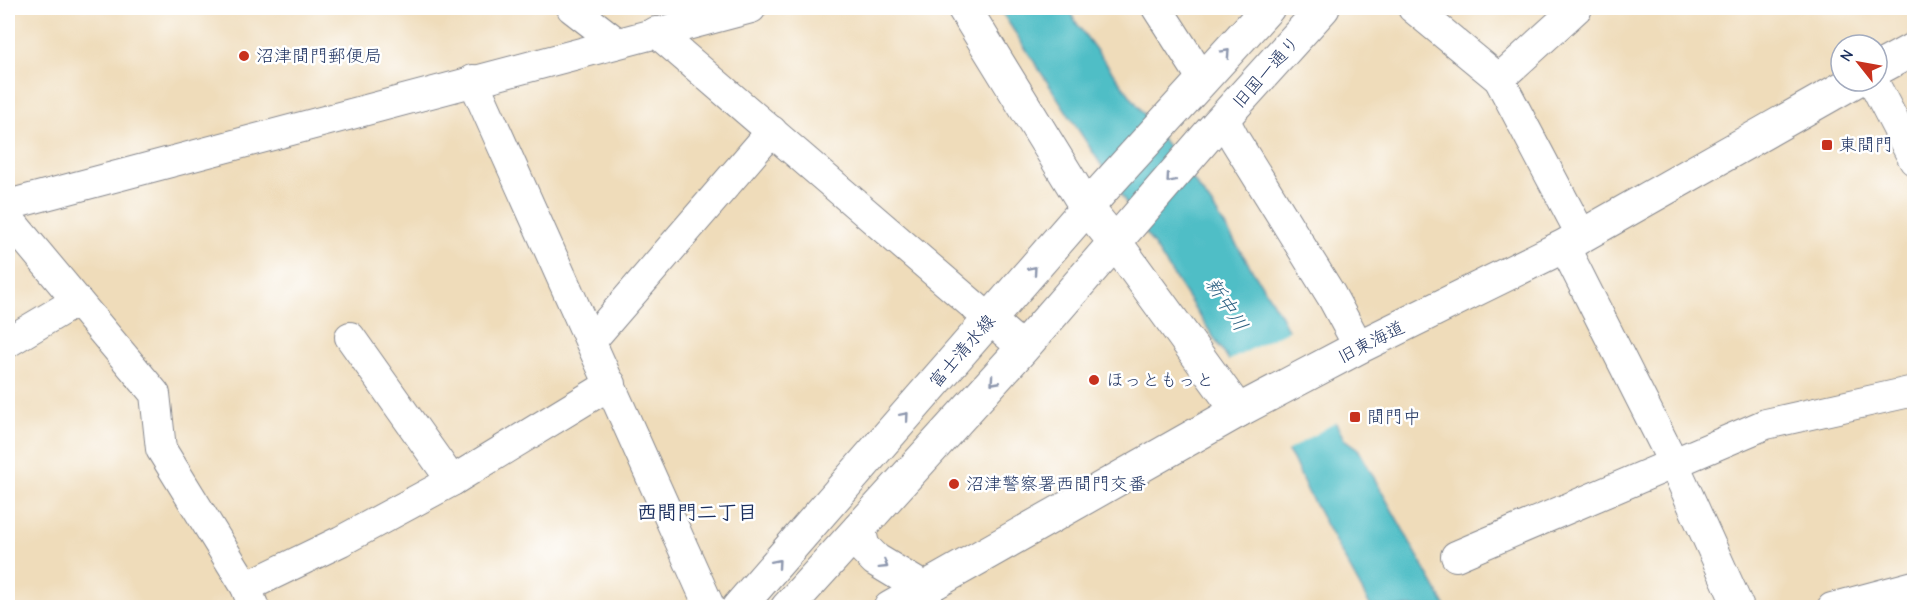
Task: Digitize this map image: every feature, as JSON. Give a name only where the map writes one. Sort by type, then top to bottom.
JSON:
[{"type":"main road","points":[[964,8],[1095,198],[1115,242],[1238,411]]},
{"type":"main road","points":[[1195,88],[1268,8]]},
{"type":"main road","name":"旧国一通り","points":[[1216,127],[1323,8]]},
{"type":"main road","points":[[1889,63],[1914,49]]},
{"type":"main road","name":"富士清水線","points":[[738,608],[1095,198],[1195,88]]},
{"type":"main road","name":"旧東海道","points":[[894,606],[1238,411],[1359,347],[1573,241],[1834,93]]},
{"type":"main road","points":[[787,608],[1023,348],[1216,127]]},
{"type":"main road","points":[[859,529],[863,547],[876,560],[924,589]]},
{"type":"street","points":[[572,8],[616,42]]},
{"type":"street","points":[[8,205],[616,42],[752,8]]},
{"type":"street","points":[[1157,8],[1195,88]]},
{"type":"street","points":[[1413,8],[1499,79],[1739,608]]},
{"type":"street","points":[[1499,79],[1577,8]]},
{"type":"street","points":[[656,32],[1023,348]]},
{"type":"street","points":[[473,80],[710,608]]},
{"type":"street","points":[[1879,93],[1914,159]]},
{"type":"street","points":[[1216,127],[1235,140],[1331,295],[1359,347]]},
{"type":"street","points":[[591,341],[772,131]]},
{"type":"street","points":[[8,219],[154,394],[161,449],[250,597],[341,541],[452,481],[611,384]]},
{"type":"street","points":[[8,342],[77,301]]},
{"type":"street","points":[[350,337],[452,481]]},
{"type":"street","points":[[1456,556],[1766,424],[1914,391]]},
{"type":"street","points":[[1832,608],[1914,586]]},
{"type":"water","name":"新中川","points":[[999,8],[1067,8],[1211,204],[1280,314],[1344,439],[1358,449],[1446,607],[1371,607],[1308,492],[1293,459]]},
{"type":"pier","points":[[1291,329],[1338,421],[1285,452],[1226,362]]},
{"type":"place","name":"沼津間門郵便局","points":[[244,56]]},
{"type":"place","name":"東間門","points":[[1827,145]]},
{"type":"place","name":"ほっともっと","points":[[1094,380]]},
{"type":"place","name":"間門中","points":[[1355,417]]},
{"type":"place","name":"沼津警察署西間門交番","points":[[954,484]]},
{"type":"district","name":"西間門二丁目","points":[[697,512]]}]
